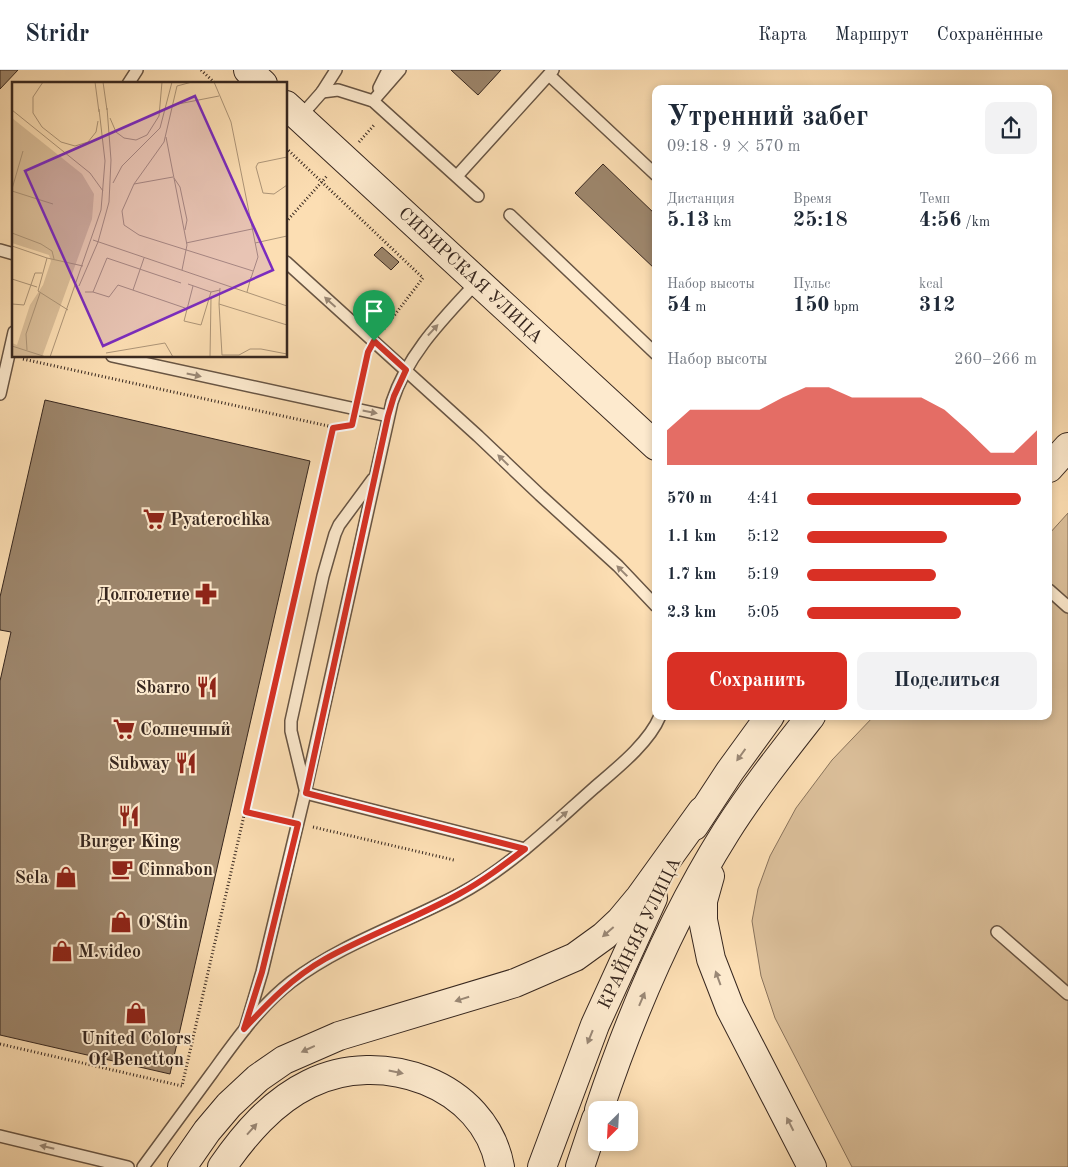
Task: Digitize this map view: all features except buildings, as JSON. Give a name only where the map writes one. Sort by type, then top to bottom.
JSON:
[{"type":"main road","points":[[248,70],[261,82]]},
{"type":"main road","name":"СИБИРСКАЯ УЛИЦА","points":[[293,111],[651,437]]},
{"type":"main road","points":[[1052,442],[1068,430]]},
{"type":"main road","points":[[1052,465],[1068,447]]},
{"type":"main road","name":"КРАЙНЯЯ УЛИЦА","points":[[542,1167],[578,1067],[622,964],[662,880],[702,811],[767,720]]},
{"type":"main road","name":"КРАЙНЯЯ УЛИЦА","points":[[602,1101],[627,1034],[666,943],[704,869],[727,831],[785,749],[809,720]]},
{"type":"main road","points":[[182,1167],[207,1131],[229,1105],[258,1078],[284,1060],[339,1036],[516,983],[575,956],[604,936],[620,921],[640,897],[702,811]]},
{"type":"main road","points":[[727,831],[710,877],[704,901],[703,920],[706,939],[714,968],[730,1008],[812,1167]]},
{"type":"main road","points":[[222,1167],[238,1144],[282,1099],[310,1083],[342,1072],[366,1069],[388,1070],[412,1075],[454,1095],[474,1114],[490,1136],[500,1167]]},
{"type":"main road","points":[[580,1167],[588,1143]]},
{"type":"lane","points":[[293,111],[322,92],[336,70]]},
{"type":"lane","points":[[373,101],[388,70]]},
{"type":"lane","points":[[373,101],[400,70]]},
{"type":"lane","points":[[456,176],[552,72],[652,171]]},
{"type":"lane","points":[[322,92],[338,90],[373,101],[478,196]]},
{"type":"lane","points":[[510,215],[652,350]]},
{"type":"lane","points":[[288,264],[618,566],[652,602]]},
{"type":"lane","points":[[244,1029],[262,972],[306,793],[388,416],[394,396],[406,370],[427,336],[478,281]]},
{"type":"lane","points":[[0,394],[12,342]]},
{"type":"lane","points":[[121,358],[388,416]]},
{"type":"lane","points":[[306,793],[291,731],[295,702],[323,576],[335,534],[339,525],[375,476]]},
{"type":"lane","points":[[1052,593],[1068,607]]},
{"type":"lane","points":[[143,1167],[244,1029],[273,998],[324,960],[459,894],[491,875],[525,849],[627,758],[650,733],[658,720]]},
{"type":"lane","points":[[306,793],[525,849]]},
{"type":"lane","points":[[996,932],[1068,994]]},
{"type":"lane","points":[[0,1136],[128,1167]]},
{"type":"path","points":[[201,70],[214,82]]},
{"type":"path","points":[[17,358],[333,428],[352,425],[368,352],[374,341],[423,278],[288,150]]},
{"type":"path","points":[[8,356],[12,357]]},
{"type":"path","points":[[0,1044],[182,1086],[333,428]]},
{"type":"path","points":[[246,812],[454,860]]},
{"type":"shaded area","points":[[1068,513],[1068,1167],[852,1167],[775,1018],[761,976],[752,921],[758,889],[770,856],[796,808],[832,760],[870,720],[1052,720],[1052,531]]},
{"type":"place","name":"Pyaterochka","points":[[154,519]]},
{"type":"place","name":"Долголетие","points":[[206,594]]},
{"type":"place","name":"Sbarro","points":[[207,687]]},
{"type":"place","name":"Солнечный","points":[[124,729]]},
{"type":"place","name":"Subway","points":[[186,763]]},
{"type":"place","name":"Burger King","points":[[129,816]]},
{"type":"place","name":"Cinnabon","points":[[122,869]]},
{"type":"place","name":"Sela","points":[[66,877]]},
{"type":"place","name":"O'Stin","points":[[121,922]]},
{"type":"place","name":"M.video","points":[[62,951]]},
{"type":"place","name":"United Colors Of Benetton","points":[[136,1013]]},
{"type":"route","points":[[374,341],[406,370],[394,396],[388,416],[306,793],[525,849],[491,875],[459,894],[324,960],[273,998],[244,1029],[262,972],[298,824],[246,812],[333,428],[352,425],[368,352],[374,341]]}]
